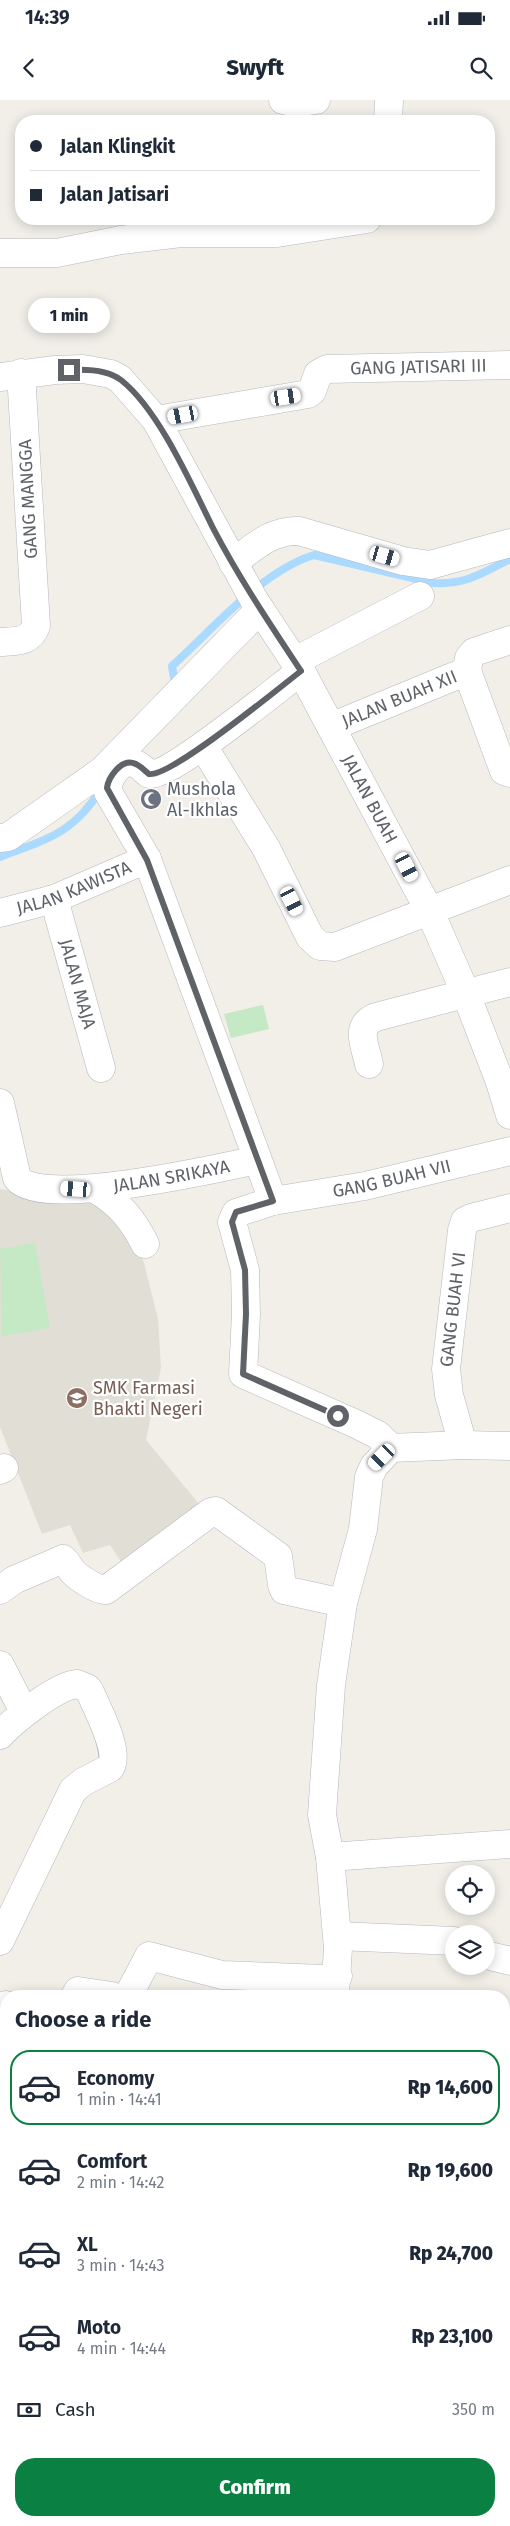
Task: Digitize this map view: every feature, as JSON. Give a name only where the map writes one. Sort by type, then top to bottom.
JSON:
[{"type":"street","points":[[283,100],[295,103],[316,100]]},
{"type":"street","points":[[388,115],[389,100]]},
{"type":"street","points":[[0,253],[57,253],[122,240],[181,233],[276,233],[328,225]]},
{"type":"street","name":"GANG JATISARI III","points":[[156,420],[308,394],[312,391],[318,374],[327,369],[510,365]]},
{"type":"street","name":"JALAN BUAH","points":[[11,375],[83,369],[110,374],[129,388],[156,420],[247,588],[298,666],[430,912],[466,994],[500,1082],[510,1115]]},
{"type":"street","name":"GANG MANGGA","points":[[0,642],[27,639],[33,634],[36,626],[11,375]]},
{"type":"street","points":[[0,838],[8,837],[102,771],[247,588],[268,536],[284,531],[299,532],[419,564],[430,565],[510,543]]},
{"type":"street","name":"JALAN KAWISTA","points":[[0,914],[54,899],[147,860],[108,792],[108,782],[125,763],[134,763],[149,774],[154,775],[203,746],[298,666],[420,596]]},
{"type":"street","name":"JALAN BUAH XII","points":[[331,727],[467,671],[469,658],[474,652],[510,640]]},
{"type":"street","points":[[467,671],[504,771],[510,773]]},
{"type":"street","points":[[203,746],[266,848],[313,942],[327,948],[335,947],[510,880]]},
{"type":"street","points":[[147,860],[273,1201]]},
{"type":"street","name":"JALAN MAJA","points":[[54,899],[100,1068]]},
{"type":"street","points":[[369,1064],[362,1030],[366,1022],[376,1017],[510,982]]},
{"type":"street","name":"JALAN SRIKAYA","points":[[0,1103],[17,1178],[20,1182],[35,1186],[97,1190],[257,1160]]},
{"type":"street","name":"GANG BUAH VII","points":[[392,1448],[378,1435],[356,1424],[243,1374],[246,1314],[245,1270],[232,1217],[236,1212],[273,1201],[365,1186],[510,1151]]},
{"type":"street","points":[[97,1190],[121,1206],[134,1221],[145,1244]]},
{"type":"street","name":"GANG BUAH VI","points":[[463,1445],[449,1395],[446,1369],[462,1230],[465,1221],[471,1218],[510,1208]]},
{"type":"street","points":[[131,1990],[148,1956],[222,1974],[323,1979],[337,1986],[338,1936],[330,1857],[322,1815],[324,1767],[331,1685],[343,1603],[363,1529],[368,1477],[374,1466],[392,1448],[463,1445],[510,1446]]},
{"type":"street","points":[[0,1590],[14,1580],[63,1559],[70,1564],[73,1571],[100,1590],[106,1590],[210,1512],[216,1511],[278,1556],[284,1590],[343,1603]]},
{"type":"street","points":[[0,1665],[24,1712]]},
{"type":"street","points":[[0,1735],[24,1712],[67,1686],[76,1684],[86,1688],[110,1742],[113,1762],[105,1772],[83,1782],[74,1790],[0,1941]]},
{"type":"street","points":[[330,1857],[510,1844]]},
{"type":"street","points":[[338,1936],[445,1941]]},
{"type":"street","points":[[495,1957],[510,1961]]},
{"type":"shaded area","name":"SMK Farmasi Bhakti Negeri","points":[[0,1189],[102,1204],[127,1223],[144,1263],[158,1319],[161,1368],[146,1440],[199,1504],[123,1565],[110,1545],[83,1553],[70,1525],[42,1534],[0,1427]]},
{"type":"green space","points":[[263,1005],[269,1029],[231,1038],[224,1014]]},
{"type":"green space","points":[[35,1243],[50,1328],[2,1336],[0,1249]]},
{"type":"waterway","points":[[175,684],[172,666],[221,619],[257,587],[295,563],[314,555],[434,583],[465,580],[510,559]]},
{"type":"waterway","points":[[0,857],[32,845],[69,826],[91,804],[101,789]]},
{"type":"place","name":"Mushola Al-Ikhlas","points":[[151,799]]},
{"type":"place","name":"SMK Farmasi Bhakti Negeri","points":[[77,1398]]},
{"type":"route","points":[[69,370],[83,369],[110,374],[129,388],[156,420],[254,600],[301,671],[203,746],[158,774],[149,774],[134,763],[128,762],[122,765],[110,779],[107,788],[147,860],[225,1076],[273,1201],[236,1212],[232,1217],[245,1270],[246,1314],[243,1374],[247,1378],[338,1416]]}]
